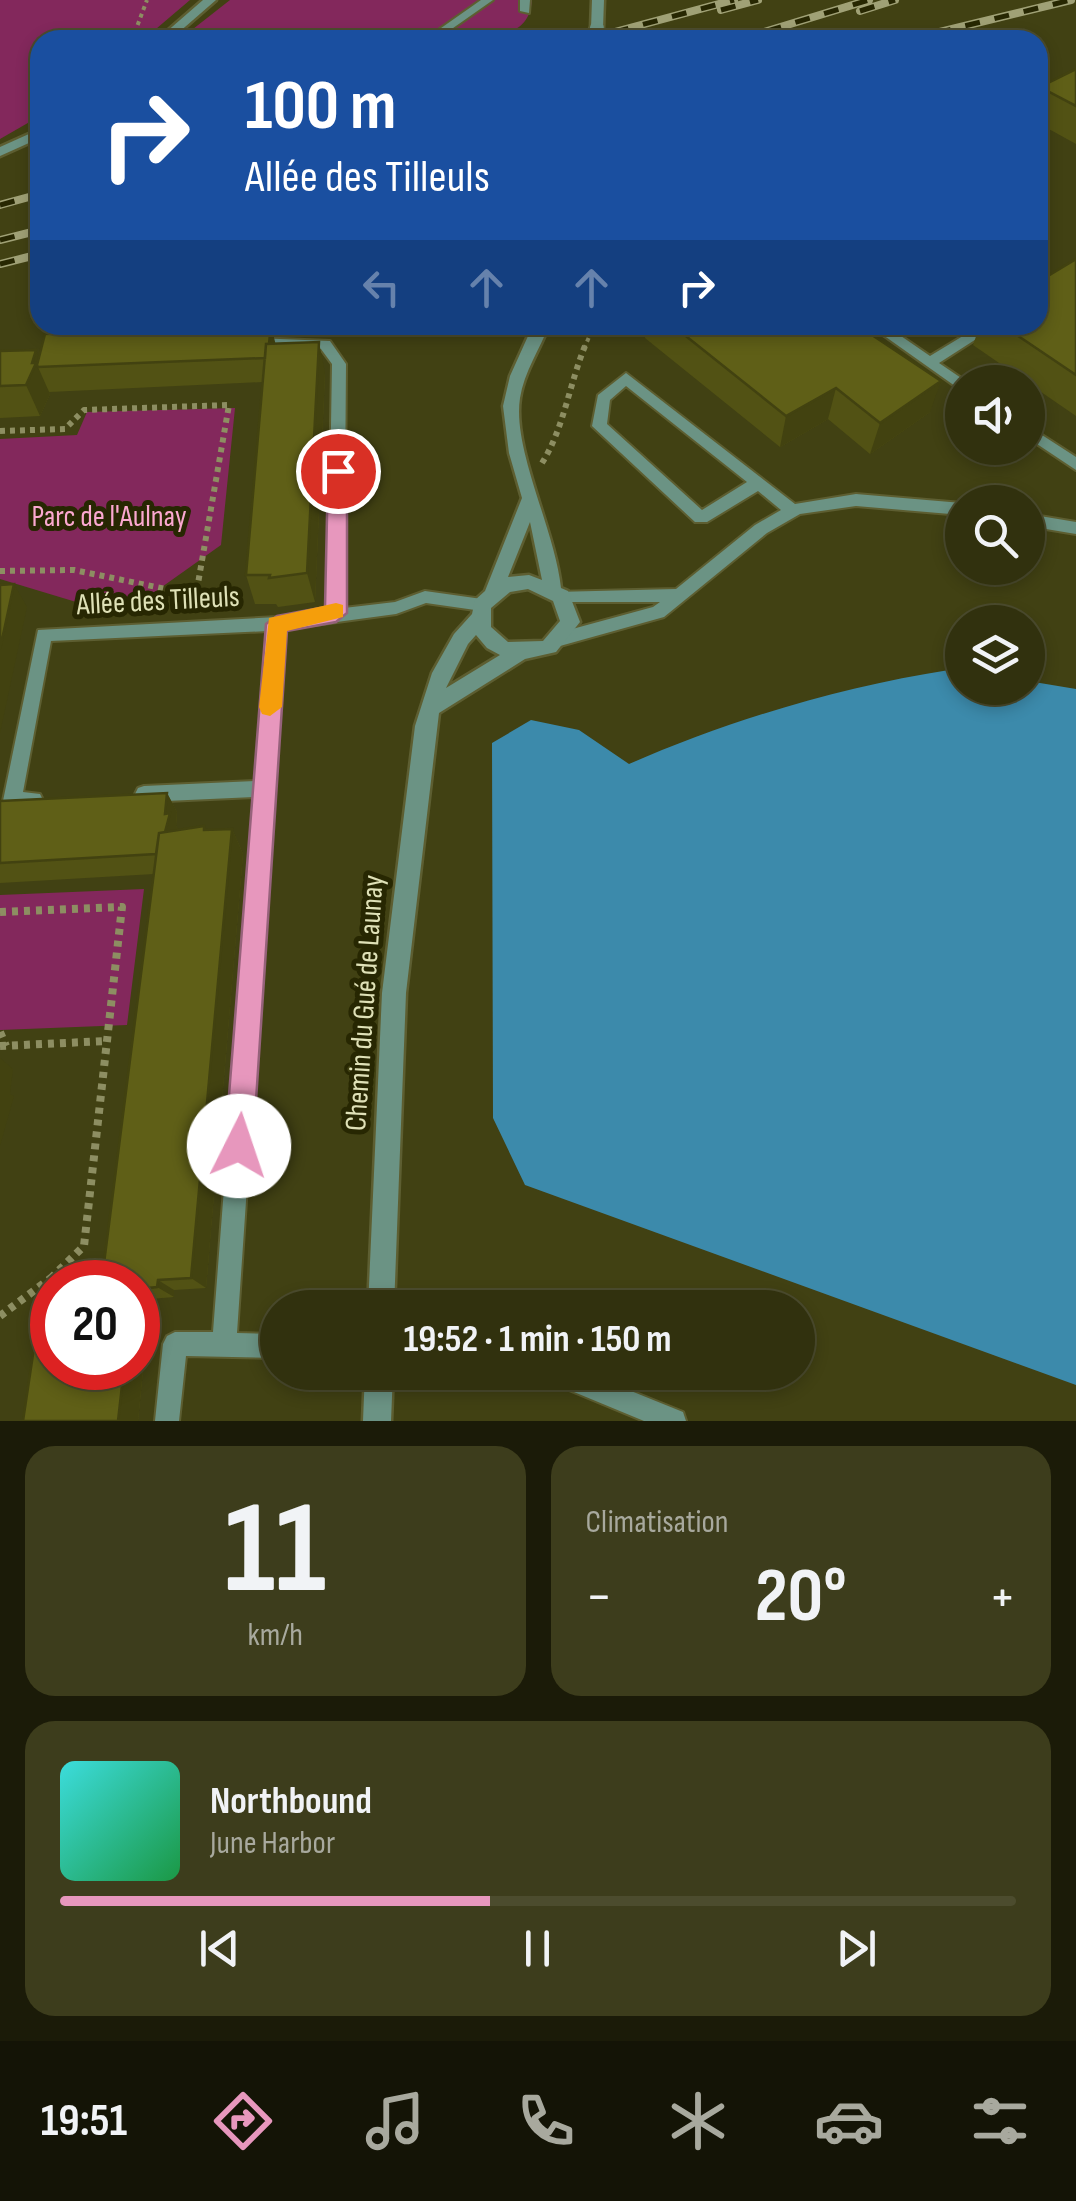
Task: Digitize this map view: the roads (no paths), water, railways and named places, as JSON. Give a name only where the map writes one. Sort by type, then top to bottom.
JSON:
[{"type":"street","points":[[174,30],[210,0]]},
{"type":"street","points":[[596,30],[598,0]]},
{"type":"street","points":[[0,152],[30,138]]},
{"type":"street","points":[[434,706],[519,652],[549,647],[560,639],[570,622],[557,592],[546,538],[523,480],[511,402],[537,335]]},
{"type":"street","name":"Chemin du Gué de Launay","points":[[382,1290],[402,900],[425,726],[439,679],[485,605],[529,501]]},
{"type":"street","points":[[519,652],[492,642],[485,605],[517,582],[557,592]]},
{"type":"street","points":[[377,1421],[378,1390]]},
{"type":"lane","points":[[444,30],[488,0]]},
{"type":"lane","points":[[891,335],[945,373]]},
{"type":"lane","points":[[930,362],[975,335]]},
{"type":"lane","points":[[236,344],[325,344],[339,364],[336,613]]},
{"type":"lane","points":[[758,483],[701,518],[600,426],[603,398],[626,378],[758,483],[793,511]]},
{"type":"lane","points":[[1045,443],[1076,465]]},
{"type":"lane","points":[[560,639],[658,612],[761,530],[793,511],[856,500],[945,508]]},
{"type":"lane","points":[[1045,523],[1076,528]]},
{"type":"lane","points":[[557,592],[679,595]]},
{"type":"lane","name":"Allée des Tilleuls","points":[[50,799],[12,801],[44,634],[277,624],[336,613],[396,608],[425,597],[485,605]]},
{"type":"lane","name":"Allée des Tilleuls","points":[[224,1344],[277,624]]},
{"type":"lane","points":[[128,795],[264,788]]},
{"type":"lane","points":[[167,1421],[175,1344],[260,1345]]},
{"type":"lane","points":[[598,1390],[674,1421]]},
{"type":"water","points":[[945,671],[945,705],[1045,705],[1045,684],[1076,689],[1076,1385],[525,1185],[493,1118],[492,743],[531,720],[579,730],[629,764],[706,733],[867,686]]},
{"type":"railway","points":[[622,30],[734,0]]},
{"type":"railway","points":[[721,10],[758,0]]},
{"type":"railway","points":[[771,30],[869,0]]},
{"type":"railway","points":[[860,11],[895,0]]},
{"type":"railway","points":[[948,30],[1071,0]]},
{"type":"railway","points":[[0,205],[30,197]]},
{"type":"railway","points":[[0,240],[30,232]]},
{"type":"railway","points":[[0,264],[30,256]]},
{"type":"park label","name":"Parc de l'Aulnay","points":[[109,516]]}]
